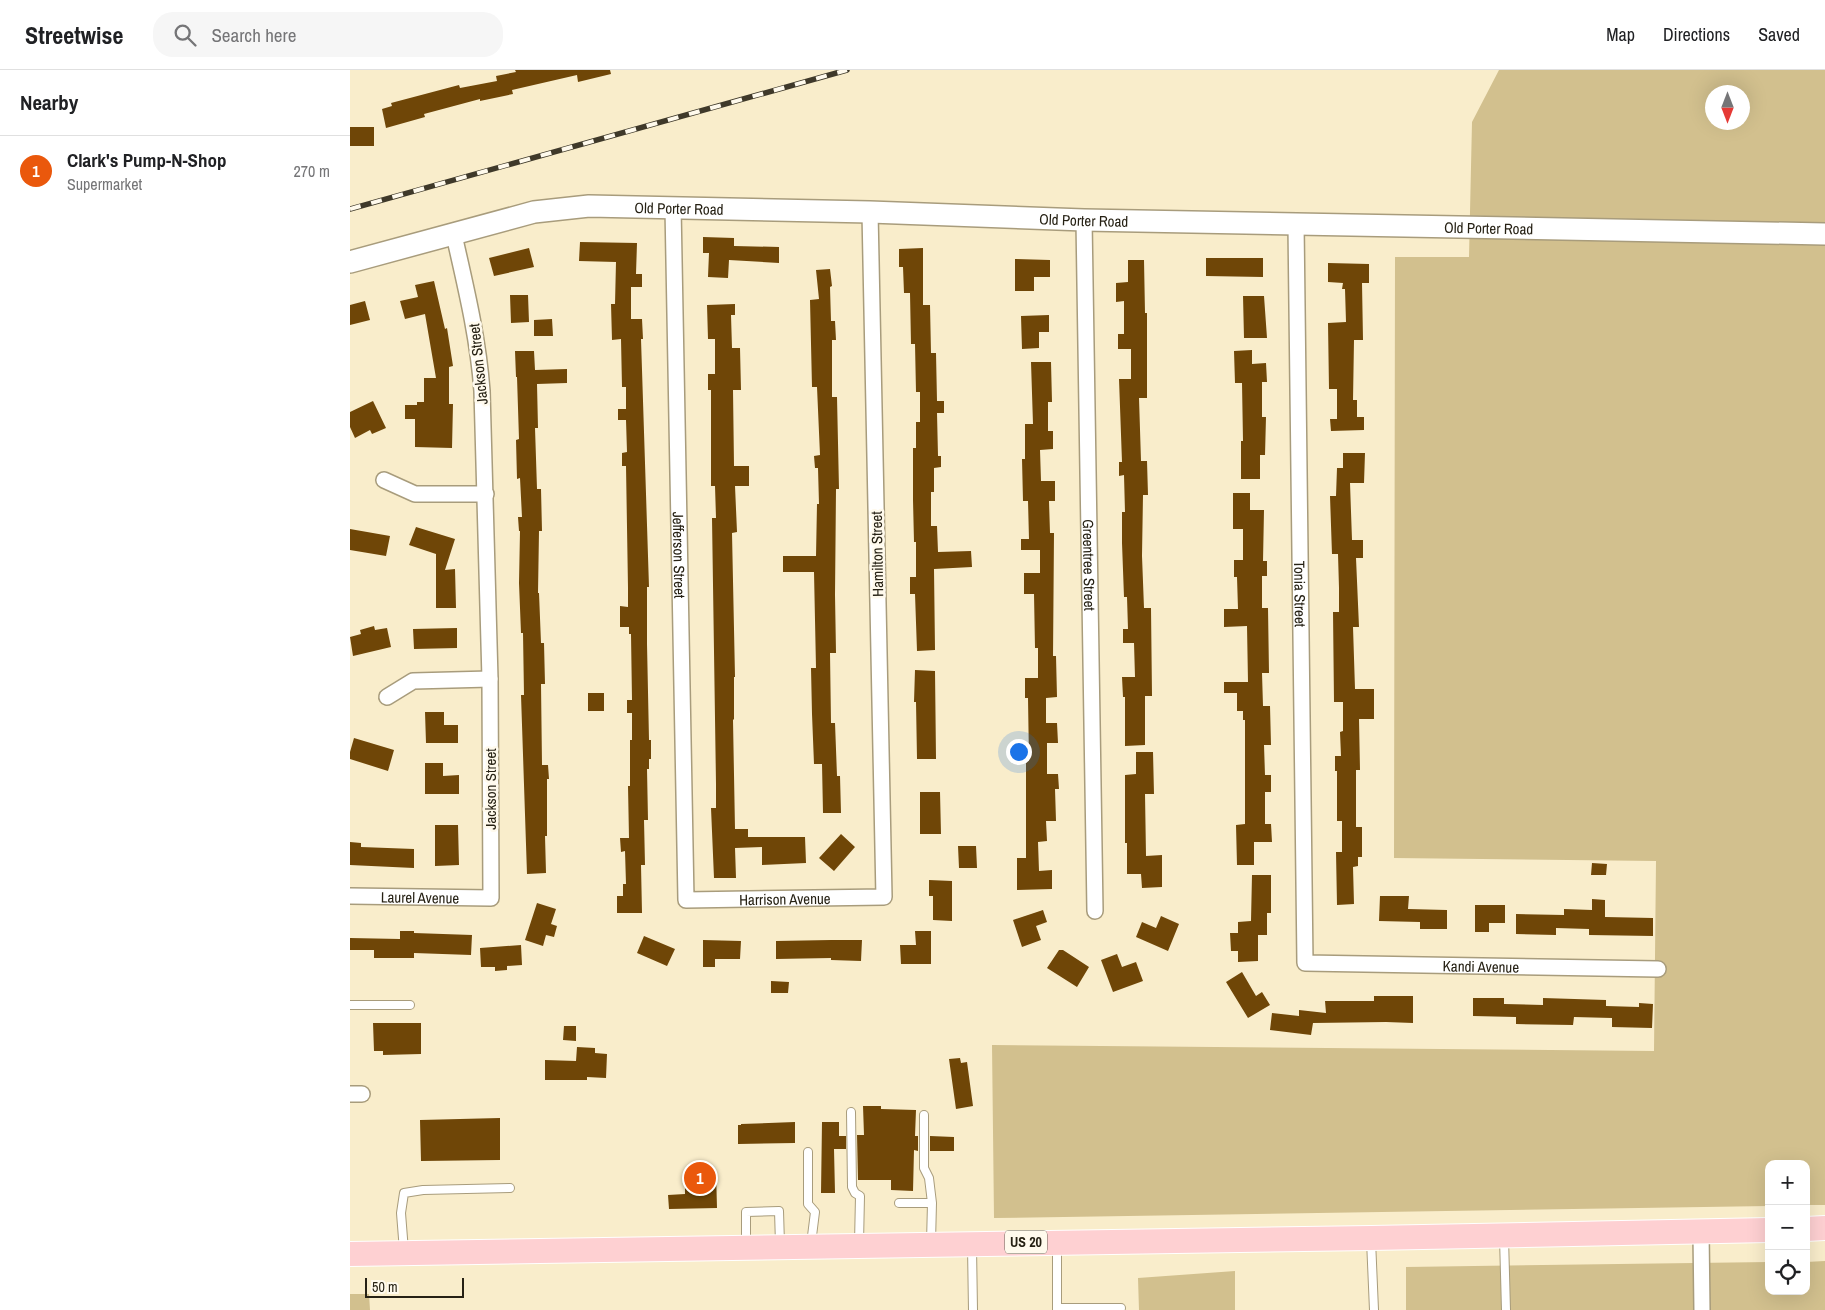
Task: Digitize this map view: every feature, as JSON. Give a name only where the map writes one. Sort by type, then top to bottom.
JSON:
[{"type":"main road","points":[[1810,1229],[1825,1228]]},
{"type":"main road","name":"US 20","points":[[350,1254],[1765,1230]]},
{"type":"street","name":"Old Porter Road","points":[[350,262],[534,212],[589,206],[870,212],[1084,220],[1825,234]]},
{"type":"street","name":"Jefferson Street","points":[[673,207],[686,900]]},
{"type":"street","name":"Hamilton Street","points":[[870,212],[884,897]]},
{"type":"street","name":"Greentree Street","points":[[1084,220],[1095,911]]},
{"type":"street","name":"Tonia Street","points":[[1296,224],[1305,963]]},
{"type":"street","name":"Jackson Street","points":[[454,235],[479,350],[482,391],[490,679],[491,898]]},
{"type":"street","points":[[384,480],[415,494],[486,494]]},
{"type":"street","points":[[387,697],[413,681],[490,679]]},
{"type":"street","name":"Laurel Avenue","points":[[350,896],[491,898]]},
{"type":"street","name":"Harrison Avenue","points":[[686,900],[884,897]]},
{"type":"street","name":"Kandi Avenue","points":[[1305,963],[1658,969]]},
{"type":"street","points":[[1701,1232],[1702,1310]]},
{"type":"lane","points":[[350,1005],[410,1005]]},
{"type":"lane","points":[[851,1112],[852,1187],[855,1193],[860,1196],[859,1245]]},
{"type":"lane","points":[[924,1115],[924,1168],[929,1178],[932,1203],[931,1244]]},
{"type":"lane","points":[[808,1152],[808,1204],[814,1212],[811,1246]]},
{"type":"lane","points":[[404,1253],[401,1213],[404,1192],[510,1188]]},
{"type":"lane","points":[[899,1203],[932,1203]]},
{"type":"lane","points":[[746,1247],[746,1212],[779,1211],[781,1246]]},
{"type":"lane","points":[[1504,1236],[1506,1310]]},
{"type":"lane","points":[[1371,1238],[1374,1310]]},
{"type":"lane","points":[[1057,1242],[1058,1309],[1121,1308]]},
{"type":"lane","points":[[972,1243],[972,1310]]},
{"type":"shaded area","points":[[1499,70],[1825,70],[1825,1205],[1810,1205],[1810,1160],[1765,1160],[1765,1206],[994,1218],[992,1045],[1654,1051],[1656,861],[1394,858],[1395,257],[1469,257],[1472,122]]},
{"type":"shaded area","points":[[1825,1261],[1825,1310],[1406,1310],[1406,1267],[1765,1262],[1765,1295],[1810,1295],[1810,1262]]},
{"type":"shaded area","points":[[1235,1271],[1235,1310],[1139,1310],[1138,1278]]},
{"type":"shaded area","points":[[350,1294],[369,1294],[370,1310],[350,1310]]},
{"type":"building","points":[[515,70],[610,70],[611,74],[578,82],[577,75],[512,90],[513,94],[480,101],[480,99],[424,114],[425,117],[386,128],[382,109],[392,106],[391,103],[459,85],[460,88],[497,81],[496,76],[516,72]]},
{"type":"building","points":[[350,127],[374,127],[374,146],[350,146]]},
{"type":"building","points":[[703,237],[734,238],[734,246],[779,247],[779,263],[729,260],[728,278],[708,277],[709,253],[703,253]]},
{"type":"building","points":[[580,242],[637,243],[636,274],[642,274],[642,287],[631,287],[631,319],[642,319],[643,339],[641,339],[649,587],[647,587],[647,644],[651,759],[649,759],[649,769],[647,769],[648,820],[644,820],[645,865],[641,865],[642,913],[617,913],[617,896],[623,896],[623,884],[626,884],[625,851],[621,852],[620,838],[629,838],[628,786],[630,786],[632,713],[627,713],[627,700],[632,700],[631,634],[629,634],[629,627],[620,627],[620,606],[628,607],[626,466],[622,466],[622,453],[627,452],[626,420],[618,420],[618,409],[626,409],[626,387],[622,387],[621,339],[612,340],[611,304],[615,304],[616,262],[579,261]]},
{"type":"building","points":[[529,248],[534,267],[494,276],[489,258]]},
{"type":"building","points":[[923,248],[923,305],[930,305],[931,353],[936,353],[937,401],[944,401],[944,413],[937,413],[938,456],[941,456],[941,467],[934,468],[934,492],[931,492],[931,526],[937,526],[938,552],[971,551],[972,567],[934,569],[935,650],[917,651],[915,594],[910,594],[910,577],[916,577],[913,448],[916,448],[916,422],[920,422],[920,392],[916,392],[915,344],[911,344],[910,293],[904,293],[903,267],[899,267],[899,249]]},
{"type":"building","points":[[1206,258],[1263,258],[1263,277],[1206,276]]},
{"type":"building","points":[[1015,259],[1050,260],[1050,277],[1034,277],[1034,291],[1015,291]]},
{"type":"building","points":[[1128,260],[1144,260],[1145,313],[1147,313],[1147,398],[1139,398],[1141,461],[1147,461],[1148,495],[1143,495],[1142,556],[1144,608],[1151,608],[1152,696],[1145,696],[1145,745],[1125,746],[1125,697],[1123,697],[1122,677],[1135,677],[1134,643],[1123,643],[1123,629],[1128,629],[1127,597],[1124,597],[1122,543],[1122,512],[1125,512],[1124,475],[1119,476],[1119,462],[1122,462],[1119,379],[1131,379],[1131,349],[1118,349],[1118,334],[1124,334],[1124,301],[1116,302],[1116,283],[1128,282]]},
{"type":"building","points":[[1328,263],[1369,264],[1369,283],[1362,283],[1363,340],[1354,340],[1353,400],[1357,400],[1357,417],[1364,417],[1364,430],[1331,431],[1330,419],[1337,419],[1337,389],[1329,389],[1328,323],[1346,322],[1345,289],[1342,289],[1343,283],[1328,282]]},
{"type":"building","points":[[830,269],[832,286],[830,287],[831,321],[835,321],[836,340],[832,340],[832,397],[837,397],[839,489],[836,489],[836,653],[830,653],[831,723],[835,723],[837,776],[840,776],[841,813],[823,813],[822,764],[814,764],[811,668],[816,668],[814,572],[783,572],[783,556],[816,556],[817,504],[819,504],[818,468],[815,468],[814,456],[820,455],[817,387],[812,387],[810,300],[819,299],[816,270]]},
{"type":"building","points":[[434,281],[445,329],[447,328],[453,366],[449,367],[449,404],[453,404],[452,448],[415,447],[415,419],[405,419],[405,405],[417,405],[417,402],[424,402],[424,378],[436,378],[425,314],[405,319],[400,301],[418,297],[415,285]]},
{"type":"building","points":[[510,295],[528,295],[529,322],[511,323]]},
{"type":"building","points":[[1243,296],[1264,296],[1267,338],[1244,338]]},
{"type":"building","points":[[365,301],[370,320],[350,325],[350,305]]},
{"type":"building","points":[[735,304],[735,315],[731,315],[732,348],[740,348],[741,390],[733,390],[734,466],[749,466],[749,486],[735,486],[737,532],[732,533],[735,677],[733,720],[735,829],[748,829],[748,837],[805,837],[806,863],[762,865],[762,847],[735,848],[736,878],[714,878],[711,808],[716,808],[712,518],[716,518],[715,486],[711,486],[711,390],[708,390],[708,374],[715,374],[715,339],[708,339],[707,305]]},
{"type":"building","points":[[1049,315],[1049,332],[1039,332],[1039,348],[1022,349],[1021,316]]},
{"type":"building","points":[[552,319],[553,336],[534,336],[534,320]]},
{"type":"building","points":[[1252,350],[1252,364],[1266,363],[1267,382],[1262,382],[1262,417],[1266,417],[1265,455],[1260,455],[1260,479],[1241,479],[1241,441],[1243,441],[1242,383],[1235,383],[1234,351]]},
{"type":"building","points":[[515,351],[534,351],[535,370],[567,369],[567,383],[537,384],[538,428],[535,428],[537,489],[541,489],[542,531],[539,531],[538,593],[541,643],[544,643],[545,684],[541,684],[542,765],[548,765],[549,779],[547,779],[547,836],[545,836],[546,873],[527,874],[521,695],[524,695],[523,633],[521,633],[519,583],[520,531],[518,517],[522,517],[520,478],[517,479],[516,440],[519,439]]},
{"type":"building","points":[[1031,362],[1051,362],[1052,402],[1048,402],[1048,431],[1053,431],[1053,449],[1040,450],[1041,481],[1055,481],[1055,501],[1049,501],[1050,533],[1054,533],[1053,656],[1056,656],[1057,697],[1046,698],[1046,723],[1057,723],[1058,743],[1047,743],[1047,774],[1058,774],[1059,789],[1055,789],[1056,821],[1046,821],[1047,841],[1038,842],[1039,871],[1052,870],[1052,889],[1017,890],[1017,858],[1026,858],[1026,761],[1029,761],[1028,698],[1025,698],[1025,678],[1038,678],[1038,648],[1035,648],[1034,594],[1024,594],[1024,573],[1040,573],[1040,550],[1021,550],[1021,539],[1029,539],[1028,501],[1023,501],[1022,459],[1025,459],[1025,424],[1033,424]]},
{"type":"building","points":[[373,401],[386,428],[372,434],[370,430],[355,438],[350,427],[350,412]]},
{"type":"building","points":[[1343,453],[1365,453],[1364,483],[1350,483],[1352,540],[1363,540],[1363,558],[1356,558],[1359,627],[1353,627],[1355,689],[1374,689],[1374,719],[1359,719],[1360,770],[1356,770],[1356,827],[1362,827],[1362,857],[1358,857],[1358,866],[1353,867],[1354,904],[1337,905],[1336,852],[1342,852],[1342,821],[1337,821],[1337,771],[1335,771],[1335,756],[1341,756],[1340,732],[1343,731],[1343,702],[1334,702],[1333,612],[1339,612],[1339,588],[1338,554],[1332,554],[1330,496],[1336,496],[1337,468],[1343,468]]},
{"type":"building","points":[[1233,493],[1250,493],[1250,510],[1264,510],[1263,561],[1267,561],[1267,576],[1262,576],[1262,608],[1268,608],[1269,673],[1262,673],[1263,706],[1270,706],[1271,745],[1264,745],[1265,775],[1271,775],[1271,792],[1265,792],[1265,824],[1271,824],[1272,842],[1254,842],[1254,865],[1237,865],[1236,825],[1245,824],[1245,720],[1243,720],[1243,711],[1237,711],[1237,693],[1224,693],[1224,682],[1248,682],[1247,626],[1224,627],[1224,609],[1238,609],[1237,577],[1234,577],[1234,560],[1243,560],[1243,529],[1233,529]]},
{"type":"building","points":[[416,527],[455,539],[445,570],[455,569],[456,608],[436,608],[436,554],[409,545]]},
{"type":"building","points":[[350,529],[390,536],[386,556],[350,550]]},
{"type":"building","points":[[374,626],[375,630],[387,628],[391,647],[353,656],[350,637],[361,634],[360,630]]},
{"type":"building","points":[[457,628],[457,648],[414,649],[413,629]]},
{"type":"building","points":[[915,670],[935,671],[936,759],[917,759],[916,702],[914,702]]},
{"type":"building","points":[[588,693],[604,693],[604,711],[588,711]]},
{"type":"building","points":[[425,712],[444,712],[444,725],[458,725],[458,743],[426,743]]},
{"type":"building","points":[[354,738],[394,750],[388,771],[350,759]]},
{"type":"building","points":[[1136,752],[1153,752],[1154,794],[1145,794],[1146,856],[1162,855],[1162,887],[1142,888],[1141,874],[1127,874],[1125,775],[1136,774]]},
{"type":"building","points":[[425,763],[443,763],[443,776],[459,775],[459,794],[425,794]]},
{"type":"building","points":[[920,792],[940,792],[941,834],[920,834]]},
{"type":"building","points":[[435,825],[458,825],[459,865],[435,866]]},
{"type":"building","points":[[841,834],[855,847],[834,871],[819,858]]},
{"type":"building","points":[[350,842],[361,843],[361,847],[414,849],[414,868],[350,865]]},
{"type":"building","points":[[958,846],[976,846],[977,868],[959,868]]},
{"type":"building","points":[[1592,863],[1607,864],[1606,875],[1591,875]]},
{"type":"building","points":[[1252,875],[1271,875],[1271,913],[1267,913],[1267,935],[1258,935],[1258,961],[1238,962],[1238,951],[1231,951],[1230,933],[1238,933],[1238,922],[1251,921]]},
{"type":"building","points":[[929,880],[952,881],[952,921],[933,920],[933,896],[929,896]]},
{"type":"building","points":[[1380,896],[1409,896],[1408,909],[1447,910],[1447,929],[1420,929],[1420,922],[1379,921]]},
{"type":"building","points":[[1592,899],[1605,900],[1605,917],[1653,918],[1653,936],[1589,935],[1589,929],[1556,928],[1556,935],[1516,934],[1516,914],[1564,915],[1564,909],[1592,910]]},
{"type":"building","points":[[537,903],[556,909],[551,924],[557,926],[554,937],[546,935],[543,946],[525,940]]},
{"type":"building","points":[[1475,905],[1505,905],[1505,923],[1489,923],[1489,932],[1475,932]]},
{"type":"building","points":[[1043,910],[1047,922],[1036,926],[1041,940],[1022,947],[1013,920]]},
{"type":"building","points":[[1161,916],[1179,924],[1168,951],[1136,937],[1142,922],[1156,928]]},
{"type":"building","points":[[400,931],[472,935],[471,955],[414,953],[414,958],[374,958],[374,950],[350,950],[350,938],[400,939]]},
{"type":"building","points":[[915,931],[931,931],[931,964],[901,964],[900,945],[916,945]]},
{"type":"building","points":[[644,936],[675,949],[667,966],[637,953]]},
{"type":"building","points":[[703,940],[741,941],[740,959],[715,959],[715,967],[703,967]]},
{"type":"building","points":[[862,940],[861,961],[831,960],[831,958],[776,959],[776,941]]},
{"type":"building","points":[[521,945],[522,965],[507,966],[507,970],[495,971],[495,967],[481,967],[480,948]]},
{"type":"building","points":[[1059,950],[1063,950],[1089,967],[1077,987],[1047,968]]},
{"type":"building","points":[[1117,954],[1122,967],[1136,962],[1143,981],[1113,992],[1101,960]]},
{"type":"building","points":[[1242,972],[1256,996],[1262,992],[1270,1005],[1248,1018],[1226,982]]},
{"type":"building","points":[[771,981],[789,982],[788,993],[771,993]]},
{"type":"building","points":[[1374,996],[1413,996],[1413,1023],[1313,1023],[1311,1035],[1270,1030],[1272,1013],[1299,1016],[1299,1010],[1326,1013],[1325,1001],[1374,1001]]},
{"type":"building","points":[[1473,998],[1504,998],[1504,1004],[1543,1005],[1543,998],[1606,1000],[1606,1006],[1639,1007],[1639,1003],[1653,1004],[1652,1028],[1612,1027],[1612,1018],[1574,1017],[1573,1025],[1516,1024],[1516,1017],[1473,1016]]},
{"type":"building","points":[[373,1023],[421,1023],[421,1054],[383,1055],[383,1051],[374,1051]]},
{"type":"building","points":[[564,1026],[576,1026],[576,1041],[563,1040]]},
{"type":"building","points":[[577,1047],[595,1048],[595,1053],[607,1054],[606,1078],[587,1077],[587,1080],[545,1080],[545,1060],[576,1061]]},
{"type":"building","points":[[960,1058],[961,1063],[967,1062],[973,1106],[956,1109],[949,1059]]},
{"type":"building","points":[[863,1106],[881,1106],[881,1109],[916,1110],[915,1136],[918,1136],[918,1151],[914,1150],[913,1191],[891,1190],[891,1180],[858,1180],[857,1135],[864,1135]]},
{"type":"building","points":[[500,1118],[500,1160],[421,1161],[420,1120]]},
{"type":"building","points":[[795,1122],[795,1143],[738,1144],[738,1125]]},
{"type":"building","points":[[822,1122],[839,1122],[839,1136],[846,1136],[846,1149],[834,1149],[835,1193],[821,1193]]},
{"type":"building","points":[[930,1136],[954,1137],[954,1151],[930,1151]]},
{"type":"building","points":[[716,1171],[717,1208],[669,1209],[668,1195],[685,1194],[685,1172]]},
{"type":"railway","points":[[350,209],[847,70]]},
{"type":"place","name":"Clark's Pump-N-Shop","points":[[700,1178]]}]
